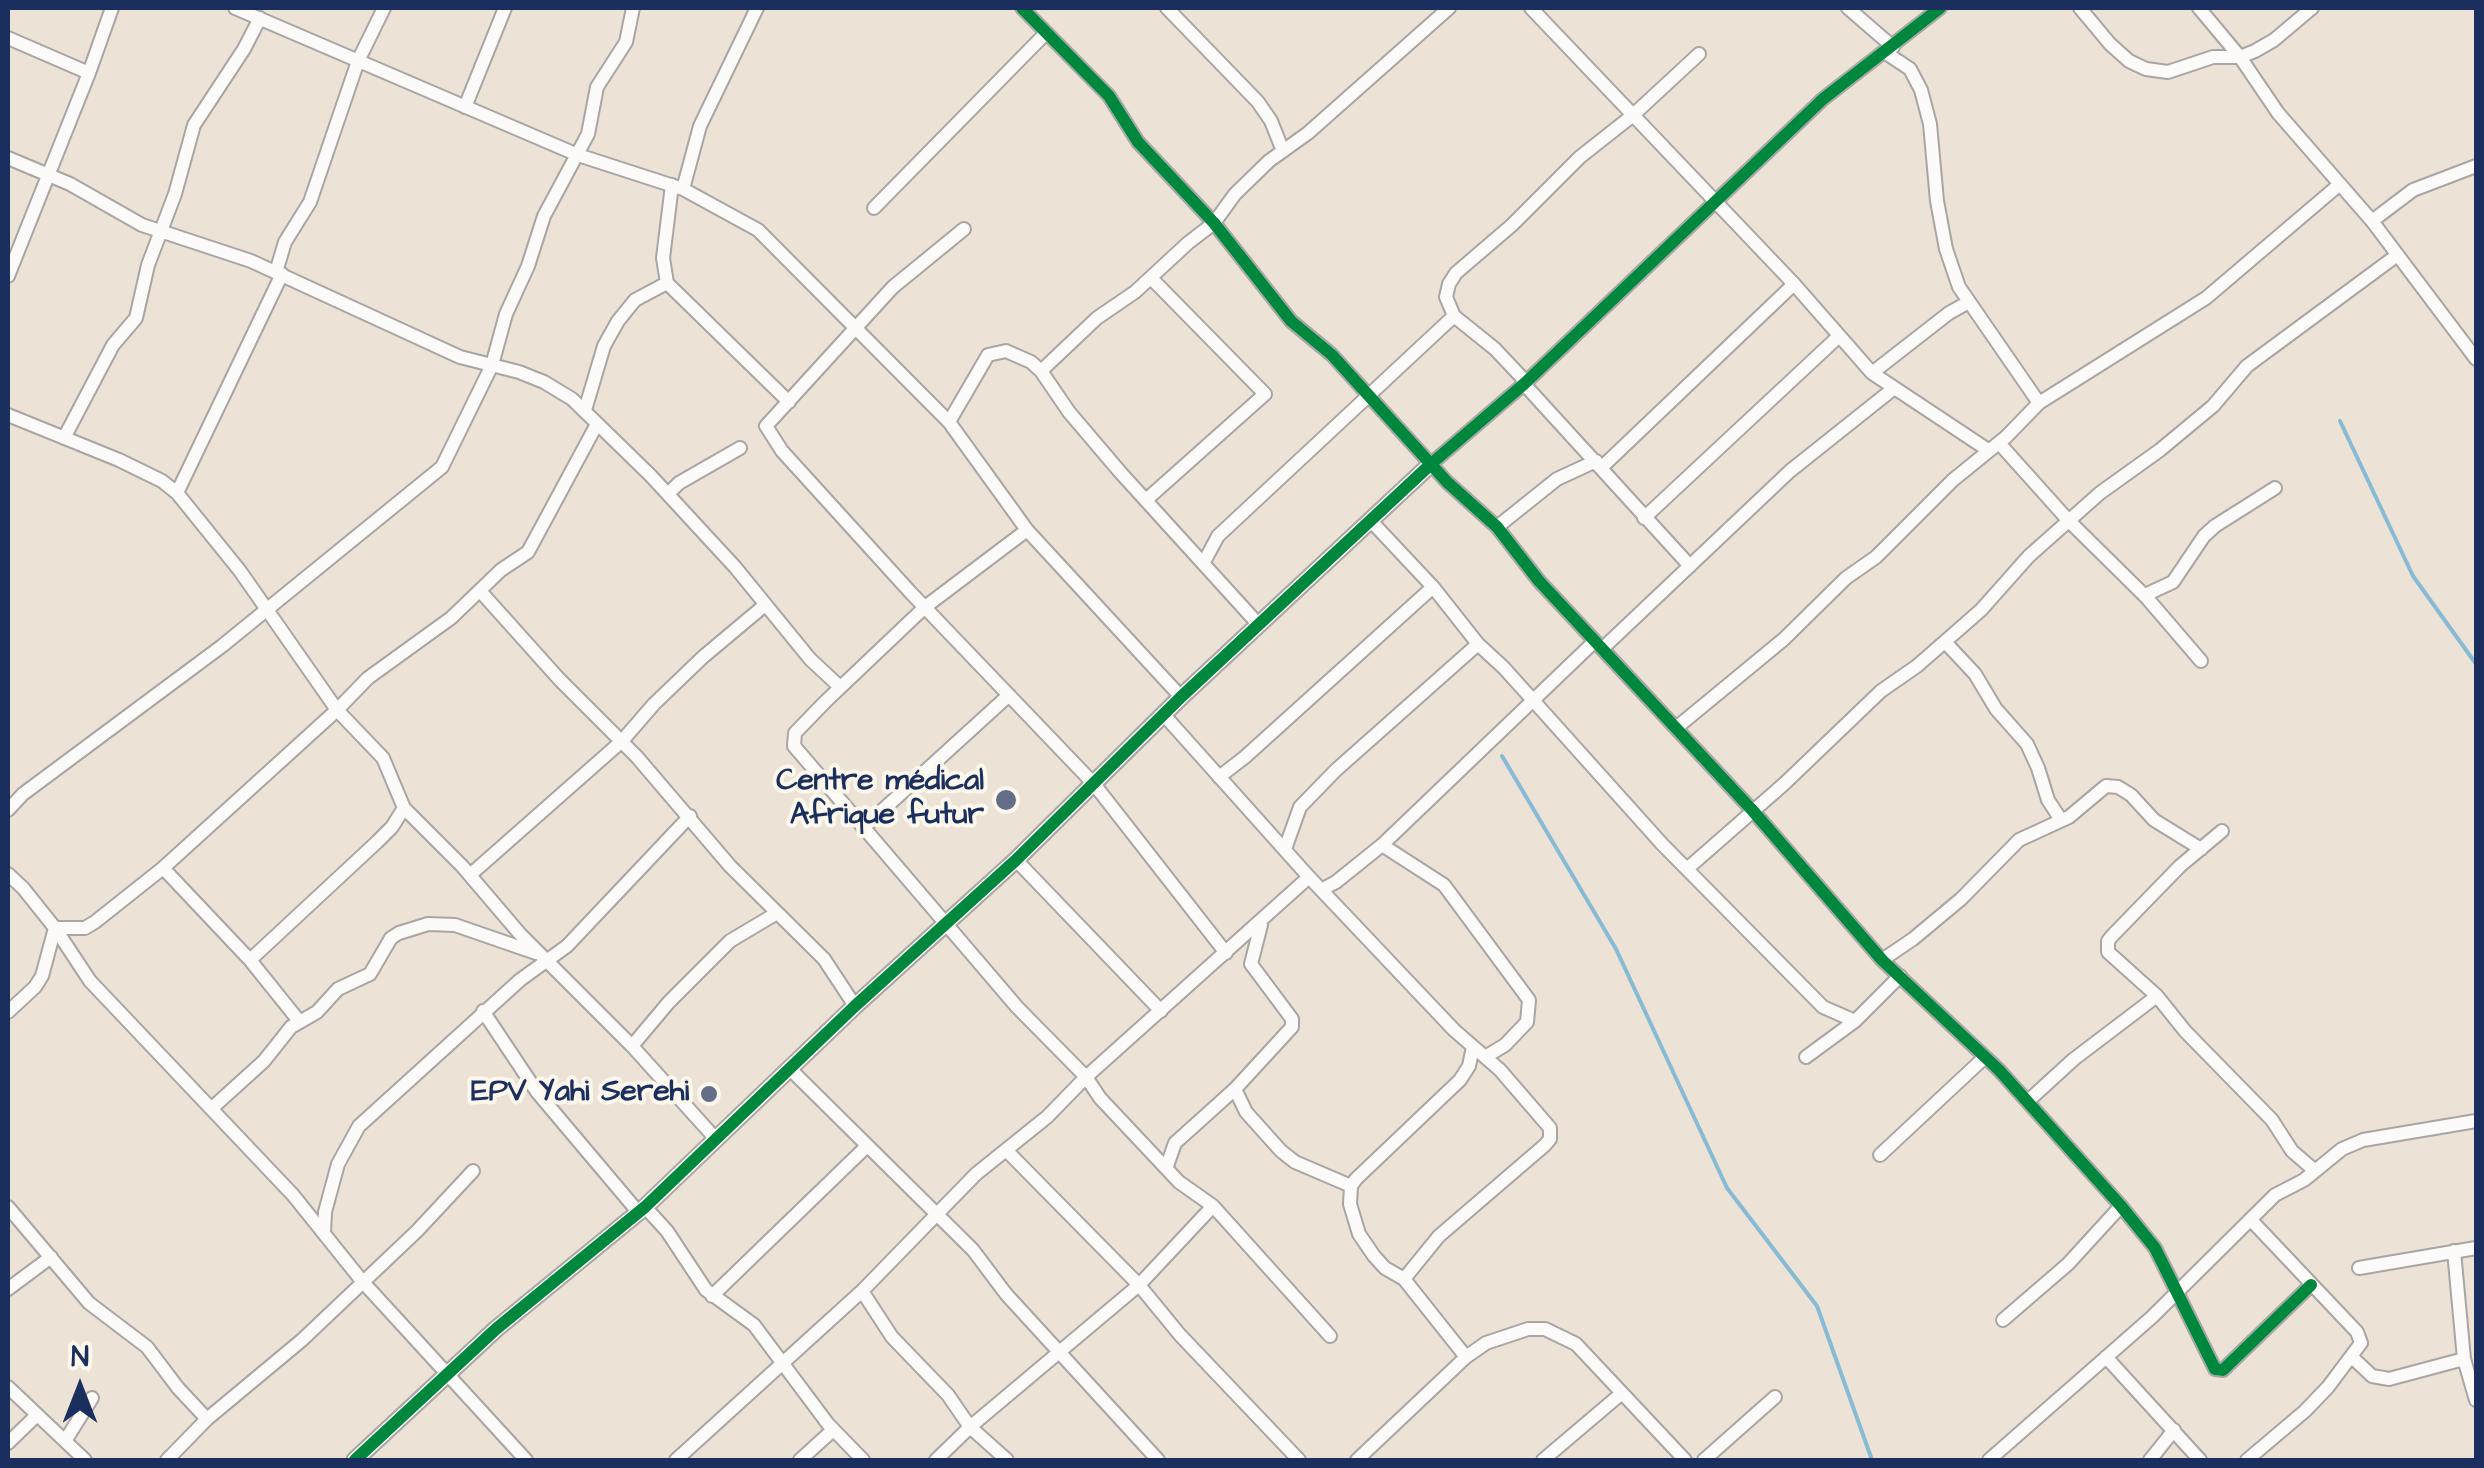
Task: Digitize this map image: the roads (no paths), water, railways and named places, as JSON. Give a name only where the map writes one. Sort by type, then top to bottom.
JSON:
[{"type":"street","points":[[8,276],[90,73],[112,8]]},
{"type":"street","points":[[235,8],[578,154],[678,187],[758,230],[949,422],[1027,530],[1182,698]]},
{"type":"street","points":[[177,494],[279,273],[285,242],[310,202],[358,60],[384,8]]},
{"type":"street","points":[[465,106],[504,8]]},
{"type":"street","points":[[8,810],[24,794],[153,701],[442,467],[492,364],[506,314],[544,216],[588,134],[597,87],[626,42],[633,8]]},
{"type":"street","points":[[756,8],[700,126],[678,187],[663,258],[667,283],[789,402]]},
{"type":"street","points":[[1022,8],[1109,96],[1138,142],[1214,223],[1291,321],[1332,355],[1431,464],[1496,528],[1540,581],[1753,811],[1882,960],[2028,1101],[2121,1206],[2155,1248],[2214,1369],[2223,1370],[2311,1285]]},
{"type":"street","points":[[1167,8],[1258,102],[1283,150]]},
{"type":"street","points":[[1042,371],[1097,318],[1214,223],[1248,179],[1308,132],[1449,8]]},
{"type":"street","points":[[1532,8],[1794,284],[1872,372],[1893,389],[1993,446],[2144,595],[2201,660]]},
{"type":"street","points":[[1848,8],[1910,68],[1921,90],[1930,124],[1946,249],[1968,302],[2039,403]]},
{"type":"street","points":[[355,1460],[447,1374],[642,1210],[1370,521],[1525,383],[1822,99],[1940,8]]},
{"type":"street","points":[[2080,8],[2129,61],[2146,69],[2168,72],[2212,57],[2240,56],[2274,40],[2312,8]]},
{"type":"street","points":[[2199,8],[2240,56],[2278,113],[2372,221],[2476,360]]},
{"type":"street","points":[[64,438],[113,345],[136,318],[143,280],[180,180],[194,125],[260,18]]},
{"type":"street","points":[[874,208],[1045,34]]},
{"type":"street","points":[[8,38],[90,73]]},
{"type":"street","points":[[1690,566],[1495,350],[1454,316],[1446,297],[1456,273],[1698,54]]},
{"type":"street","points":[[8,158],[49,174],[160,232],[210,246],[279,273],[460,357],[544,382],[585,410],[668,494],[810,660],[840,687]]},
{"type":"street","points":[[2372,221],[2413,190],[2476,166]]},
{"type":"street","points":[[1676,728],[1784,639],[1846,578],[1876,557],[2039,403],[2206,298],[2340,184]]},
{"type":"street","points":[[964,229],[912,268],[766,426],[782,451],[1094,784],[1226,953]]},
{"type":"street","points":[[1688,868],[1881,691],[1981,610],[2068,520],[2213,406],[2248,366],[2396,256]]},
{"type":"street","points":[[1146,500],[1265,394],[1151,278]]},
{"type":"street","points":[[585,410],[604,346],[618,321],[635,300],[667,283]]},
{"type":"street","points":[[1496,528],[1544,488],[1599,464],[1794,284]]},
{"type":"street","points":[[1872,372],[1968,302]]},
{"type":"street","points":[[1204,562],[1218,536],[1454,316]]},
{"type":"street","points":[[1644,518],[1838,337]]},
{"type":"street","points":[[949,422],[988,355],[1006,351],[1042,371],[1068,412],[1259,625]]},
{"type":"street","points":[[1322,890],[1382,845],[1532,699],[1690,566],[1790,471],[1893,389]]},
{"type":"street","points":[[8,415],[162,481],[177,494],[240,570],[337,710],[382,758],[404,808],[715,1138]]},
{"type":"street","points":[[55,928],[86,928],[162,868],[368,678],[482,592],[501,570],[536,544],[597,424]]},
{"type":"street","points":[[668,494],[678,483],[740,448]]},
{"type":"street","points":[[2144,595],[2173,582],[2204,536],[2275,488]]},
{"type":"street","points":[[1370,521],[1631,811],[1824,1007],[1855,1021]]},
{"type":"street","points":[[1027,530],[926,608],[840,687],[796,733],[794,746],[1017,1007],[1086,1077],[1100,1098],[1179,1182],[1213,1206],[1330,1336]]},
{"type":"street","points":[[1218,777],[1432,587]]},
{"type":"street","points":[[482,592],[558,679],[622,741],[690,816],[730,866],[824,960],[855,1006]]},
{"type":"street","points":[[470,875],[622,741],[679,679],[765,605]]},
{"type":"street","points":[[1945,642],[1975,674],[1996,709],[2026,744],[2048,800],[2061,820]]},
{"type":"street","points":[[1285,849],[1300,808],[1312,795],[1478,644]]},
{"type":"street","points":[[863,828],[1010,696]]},
{"type":"street","points":[[1164,715],[1309,878],[1486,1057],[1550,1128],[1550,1139],[1439,1236],[1404,1279]]},
{"type":"street","points":[[1882,960],[1962,899],[2019,840],[2079,810],[2106,786],[2118,787],[2131,795],[2154,820],[2201,850]]},
{"type":"street","points":[[250,960],[377,842],[404,808]]},
{"type":"street","points":[[324,1233],[330,1189],[348,1140],[358,1126],[483,1011],[581,932],[690,816]]},
{"type":"street","points":[[2222,831],[2108,942],[2108,952],[2156,996],[2272,1120],[2292,1151],[2314,1170]]},
{"type":"street","points":[[1382,845],[1444,885],[1529,1000],[1526,1022],[1505,1045],[1486,1057]]},
{"type":"street","points":[[1016,860],[1161,1011]]},
{"type":"street","points":[[162,868],[250,960],[300,1021]]},
{"type":"street","points":[[8,874],[55,928],[90,981],[324,1233],[362,1281],[526,1460]]},
{"type":"street","points":[[676,1460],[862,1291],[976,1174],[1058,1106],[1309,878]]},
{"type":"street","points":[[632,1046],[730,941],[777,913]]},
{"type":"street","points":[[1166,1166],[1181,1137],[1235,1089],[1293,1023],[1250,964],[1262,921]]},
{"type":"street","points":[[210,1109],[264,1060],[283,1034],[317,1012],[338,989],[370,974],[391,938],[410,927],[455,924],[544,958]]},
{"type":"street","points":[[8,1012],[42,976],[55,928]]},
{"type":"street","points":[[1806,1057],[1855,1021],[1900,976]]},
{"type":"street","points":[[2028,1101],[2074,1059],[2156,996]]},
{"type":"street","points":[[483,1011],[537,1092],[642,1210],[666,1231],[712,1296],[745,1316],[833,1430],[863,1460]]},
{"type":"street","points":[[1466,1357],[1404,1279],[1385,1268],[1359,1234],[1350,1204],[1351,1186],[1365,1170],[1460,1080],[1469,1066],[1473,1046]]},
{"type":"street","points":[[1880,1155],[1985,1058]]},
{"type":"street","points":[[789,1068],[974,1250],[1006,1294],[1158,1460]]},
{"type":"street","points":[[1235,1089],[1246,1112],[1281,1151],[1295,1162],[1351,1186]]},
{"type":"street","points":[[1989,1460],[2178,1292],[2275,1195],[2304,1180],[2342,1149],[2363,1140],[2476,1121]]},
{"type":"street","points":[[712,1296],[867,1146]]},
{"type":"street","points":[[1006,1150],[1140,1285],[1180,1336],[1299,1460]]},
{"type":"street","points":[[167,1460],[207,1418],[302,1340],[417,1231],[473,1171]]},
{"type":"street","points":[[936,1460],[970,1426],[1140,1285],[1213,1206]]},
{"type":"street","points":[[2004,1320],[2068,1264],[2121,1206]]},
{"type":"street","points":[[8,1207],[89,1303],[147,1348],[207,1418]]},
{"type":"street","points":[[2246,1460],[2305,1411],[2359,1348],[2361,1338],[2251,1220]]},
{"type":"street","points":[[2359,1268],[2476,1248]]},
{"type":"street","points":[[2454,1251],[2464,1358],[2476,1400]]},
{"type":"street","points":[[8,1289],[51,1257]]},
{"type":"street","points":[[862,1291],[892,1338],[948,1395],[970,1426],[1007,1460]]},
{"type":"street","points":[[1357,1460],[1466,1357],[1486,1343],[1545,1329],[1576,1344],[1685,1460]]},
{"type":"street","points":[[2106,1357],[2200,1460]]},
{"type":"street","points":[[2352,1357],[2372,1376],[2389,1379],[2464,1358]]},
{"type":"street","points":[[8,1388],[85,1460]]},
{"type":"street","points":[[1543,1460],[1622,1393]]},
{"type":"street","points":[[1704,1460],[1775,1397]]},
{"type":"street","points":[[65,1441],[92,1398]]},
{"type":"street","points":[[8,1444],[37,1415]]},
{"type":"street","points":[[800,1460],[833,1430]]},
{"type":"street","points":[[2150,1460],[2174,1430]]},
{"type":"waterway","points":[[2340,421],[2413,576],[2476,664]]},
{"type":"waterway","points":[[1502,756],[1616,949],[1727,1188],[1817,1306],[1872,1460]]},
{"type":"place","name":"Centre médical Afrique futur","points":[[1006,800]]},
{"type":"place","name":"EPV Yahi Serehi","points":[[709,1094]]}]
